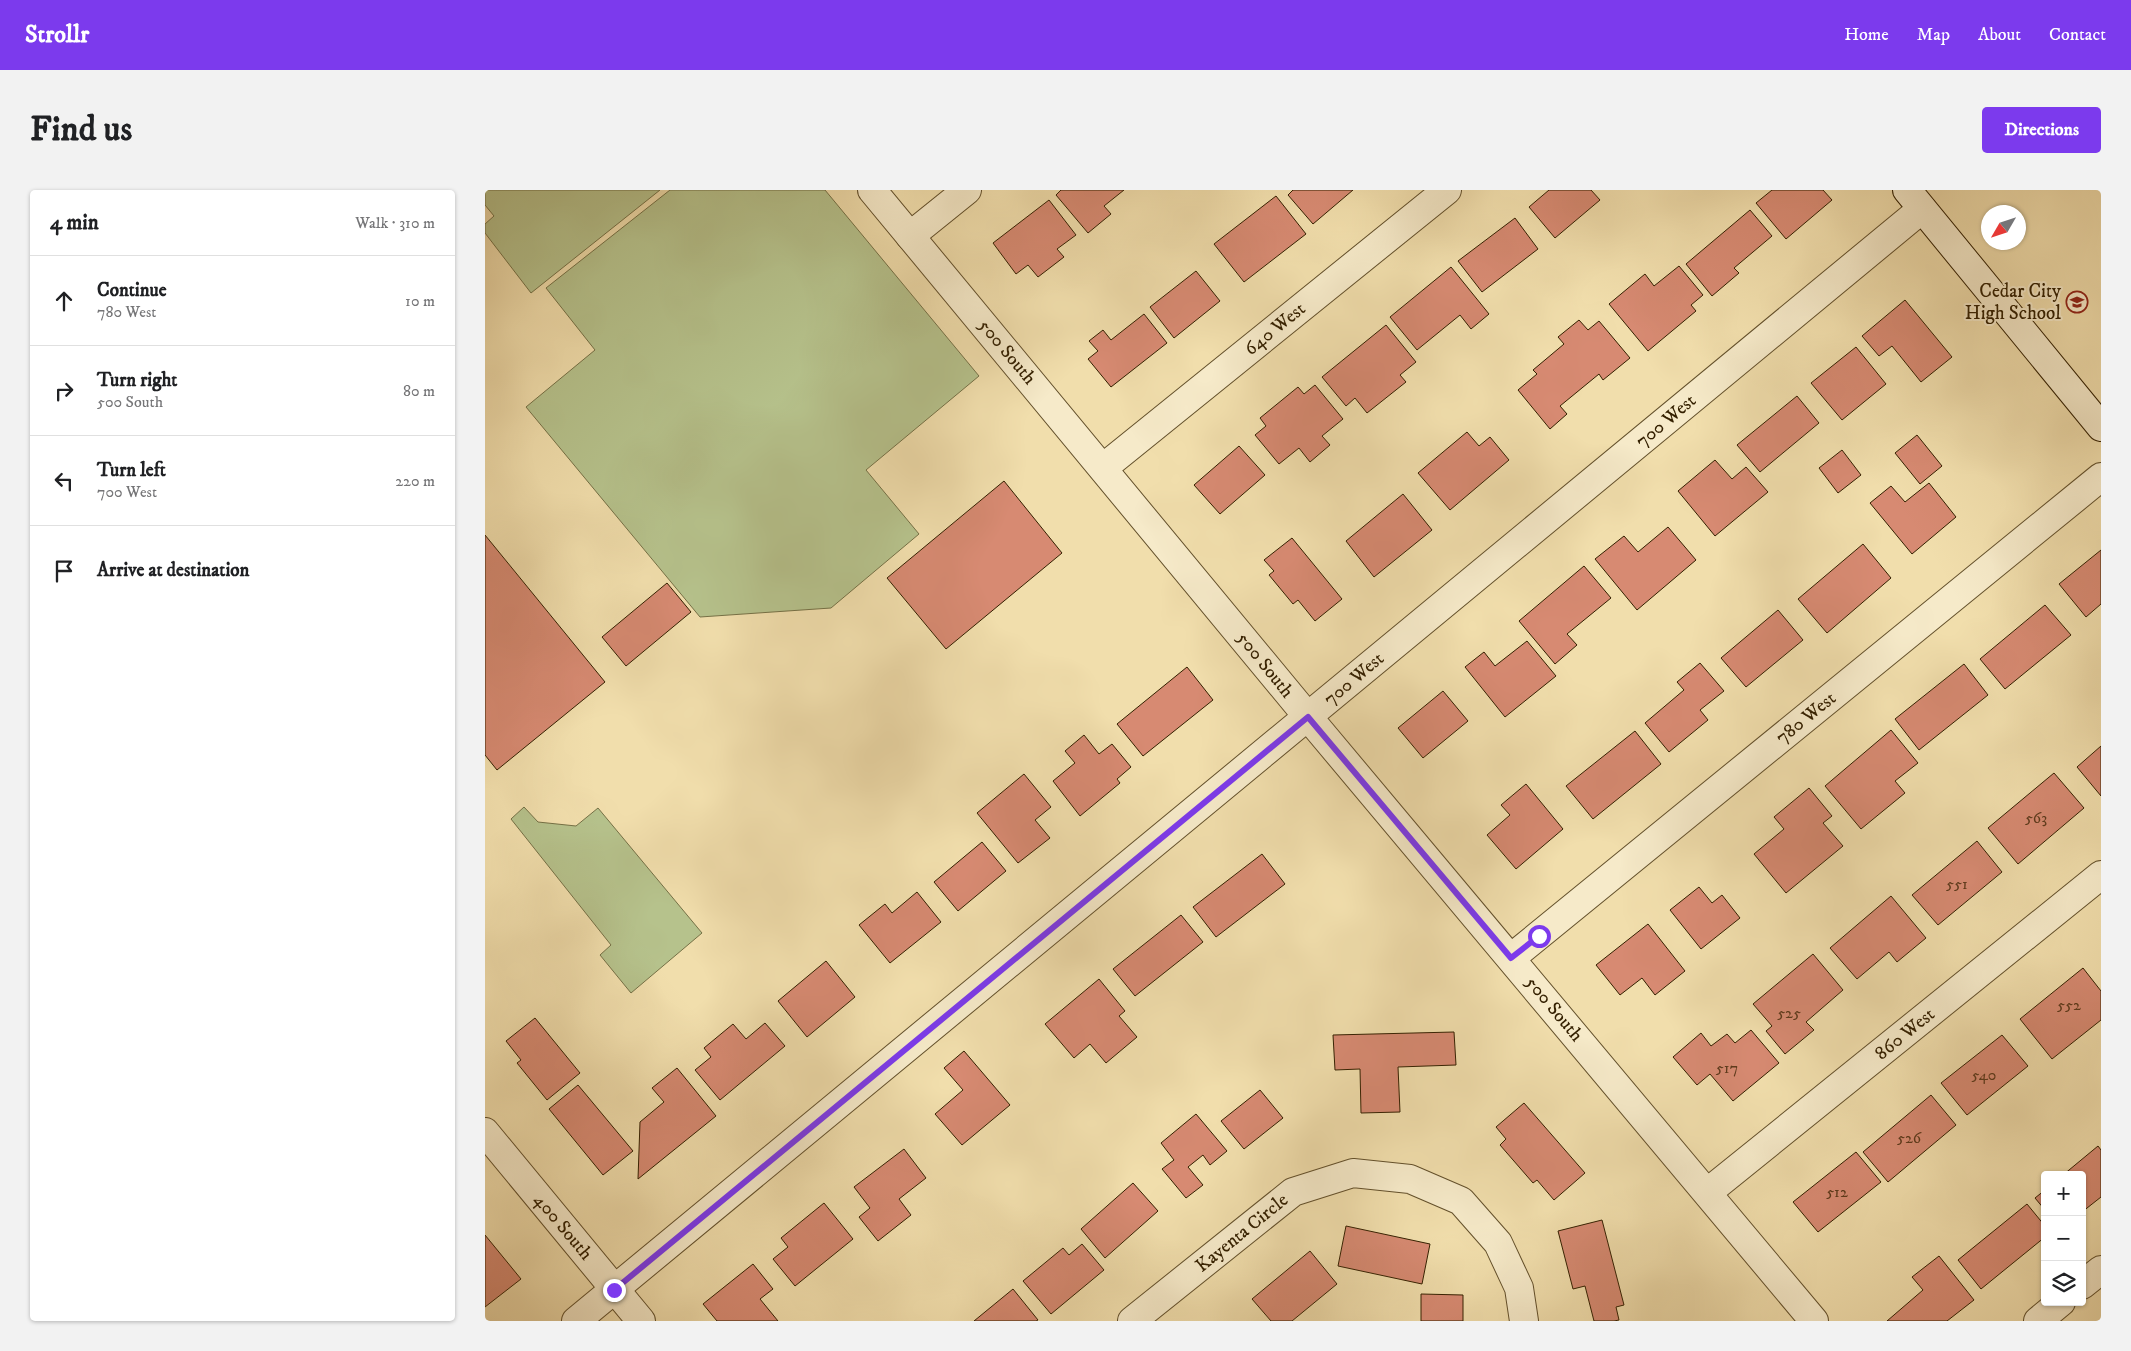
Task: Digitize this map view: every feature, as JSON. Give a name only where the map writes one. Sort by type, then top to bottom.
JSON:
[{"type":"street","name":"500 South","points":[[872,190],[1308,717],[1708,1192],[1814,1321]]},
{"type":"street","points":[[910,236],[967,190]]},
{"type":"street","name":"640 West","points":[[1103,468],[1447,190]]},
{"type":"street","points":[[1915,199],[2101,427]]},
{"type":"street","name":"700 West","points":[[576,1321],[1308,717],[1915,199]]},
{"type":"street","name":"780 West","points":[[1511,958],[2101,477]]},
{"type":"street","name":"860 West","points":[[1708,1192],[2101,875]]},
{"type":"street","name":"400 South","points":[[485,1132],[641,1321]]},
{"type":"street","name":"Kayenta Circle","points":[[1133,1321],[1293,1192],[1353,1173],[1410,1179],[1461,1201],[1498,1243],[1519,1288],[1524,1321]]},
{"type":"street","points":[[2086,1282],[2101,1270]]},
{"type":"street","points":[[2039,1321],[2056,1306]]},
{"type":"green space","points":[[485,190],[660,190],[531,293],[485,233],[485,224],[494,216],[485,205]]},
{"type":"green space","points":[[670,190],[825,190],[979,376],[866,470],[919,534],[831,608],[700,617],[526,407],[595,350],[546,288]]},
{"type":"green space","points":[[524,807],[538,822],[576,826],[598,808],[702,933],[631,993],[600,955],[611,945],[511,819]]},
{"type":"building","points":[[1061,190],[1124,190],[1104,206],[1111,214],[1088,233],[1056,195]]},
{"type":"building","points":[[1293,190],[1353,190],[1313,224],[1288,195]]},
{"type":"building","points":[[1549,190],[1591,190],[1600,200],[1555,238],[1529,207]]},
{"type":"building","points":[[1772,190],[1823,190],[1832,200],[1786,239],[1756,203]]},
{"type":"building","points":[[1276,196],[1306,234],[1244,282],[1214,244]]},
{"type":"building","points":[[1049,200],[1076,235],[1057,249],[1064,257],[1038,277],[1028,265],[1016,274],[993,243]]},
{"type":"building","points":[[1750,210],[1772,236],[1734,268],[1739,273],[1712,296],[1686,264]]},
{"type":"building","points":[[1515,218],[1538,249],[1482,292],[1458,261]]},
{"type":"building","points":[[1679,266],[1703,295],[1691,305],[1696,311],[1648,351],[1609,304],[1645,274],[1654,286]]},
{"type":"building","points":[[1451,267],[1489,314],[1471,329],[1460,315],[1417,350],[1390,317]]},
{"type":"building","points":[[1196,271],[1220,301],[1174,338],[1150,307]]},
{"type":"building","points":[[1905,300],[1952,357],[1921,382],[1892,346],[1879,356],[1862,336]]},
{"type":"building","points":[[1144,314],[1167,343],[1111,387],[1088,359],[1098,351],[1089,341],[1103,330],[1111,340]]},
{"type":"building","points":[[1579,320],[1588,330],[1599,321],[1630,358],[1603,380],[1599,374],[1560,406],[1567,414],[1550,429],[1518,390],[1537,374],[1533,370],[1564,344],[1558,337]]},
{"type":"building","points":[[1386,325],[1416,362],[1400,375],[1406,382],[1367,413],[1355,398],[1346,406],[1322,377]]},
{"type":"building","points":[[1856,347],[1886,384],[1842,420],[1811,383]]},
{"type":"building","points":[[1315,385],[1343,419],[1322,436],[1330,445],[1310,462],[1299,448],[1279,464],[1255,435],[1266,426],[1260,418],[1298,387],[1304,394]]},
{"type":"building","points":[[1797,396],[1819,423],[1760,472],[1737,445]]},
{"type":"building","points":[[1467,432],[1479,446],[1490,437],[1509,460],[1450,510],[1418,473]]},
{"type":"building","points":[[1917,435],[1942,466],[1920,484],[1895,453]]},
{"type":"building","points":[[1239,446],[1265,475],[1220,514],[1194,485]]},
{"type":"building","points":[[1842,450],[1861,475],[1838,493],[1819,468]]},
{"type":"building","points":[[1715,460],[1732,479],[1746,467],[1768,492],[1715,536],[1678,491]]},
{"type":"building","points":[[1004,481],[1062,553],[946,649],[887,578]]},
{"type":"building","points":[[1929,483],[1956,517],[1912,554],[1870,503],[1891,486],[1905,502]]},
{"type":"building","points":[[1403,494],[1432,530],[1374,577],[1346,541]]},
{"type":"building","points":[[1668,527],[1696,560],[1637,610],[1595,559],[1624,536],[1638,552]]},
{"type":"building","points":[[485,535],[605,682],[497,770],[485,755]]},
{"type":"building","points":[[1292,538],[1342,599],[1315,621],[1298,600],[1293,604],[1269,575],[1274,571],[1264,560]]},
{"type":"building","points":[[1863,544],[1891,578],[1827,633],[1798,599]]},
{"type":"building","points":[[2101,550],[2101,604],[2086,617],[2059,584]]},
{"type":"building","points":[[1584,566],[1611,598],[1567,634],[1577,645],[1555,664],[1519,621]]},
{"type":"building","points":[[667,583],[691,612],[626,666],[602,637]]},
{"type":"building","points":[[2045,605],[2071,635],[2005,689],[1980,659]]},
{"type":"building","points":[[1778,610],[1803,640],[1746,687],[1721,658]]},
{"type":"building","points":[[1527,641],[1556,676],[1505,717],[1465,667],[1484,652],[1495,666]]},
{"type":"building","points":[[1700,663],[1724,691],[1700,710],[1708,720],[1669,752],[1645,723],[1684,690],[1677,682]]},
{"type":"building","points":[[1964,664],[1988,695],[1919,750],[1895,719]]},
{"type":"building","points":[[1187,667],[1213,700],[1143,756],[1117,724]]},
{"type":"building","points":[[1443,691],[1468,721],[1423,758],[1398,728]]},
{"type":"building","points":[[1891,730],[1918,763],[1895,781],[1905,793],[1861,829],[1825,786]]},
{"type":"building","points":[[1635,731],[1661,764],[1593,819],[1566,786]]},
{"type":"building","points":[[1084,735],[1099,754],[1112,744],[1131,767],[1117,779],[1120,783],[1080,816],[1053,781],[1075,763],[1065,751]]},
{"type":"building","points":[[2101,746],[2101,796],[2077,767]]},
{"type":"building","points":[[2054,773],[2084,808],[2018,864],[1988,828]]},
{"type":"building","points":[[1024,774],[1051,807],[1035,820],[1050,838],[1018,863],[977,813]]},
{"type":"building","points":[[1526,784],[1563,829],[1516,869],[1487,835],[1510,815],[1501,805]]},
{"type":"building","points":[[1809,788],[1832,816],[1823,823],[1843,846],[1786,893],[1754,854],[1784,829],[1774,817]]},
{"type":"building","points":[[1977,841],[2002,872],[1938,925],[1912,895]]},
{"type":"building","points":[[982,842],[1006,871],[958,911],[934,882]]},
{"type":"building","points":[[1262,854],[1285,884],[1216,937],[1193,907]]},
{"type":"building","points":[[1699,887],[1712,903],[1722,895],[1740,918],[1701,949],[1670,910]]},
{"type":"building","points":[[917,892],[941,922],[890,963],[859,925],[885,904],[892,913]]},
{"type":"building","points":[[1891,896],[1926,938],[1897,962],[1889,952],[1857,979],[1830,948]]},
{"type":"building","points":[[1181,915],[1203,942],[1135,996],[1113,969]]},
{"type":"building","points":[[1648,924],[1685,971],[1655,995],[1642,978],[1620,995],[1596,965]]},
{"type":"building","points":[[1813,954],[1843,990],[1806,1022],[1814,1030],[1785,1054],[1766,1031],[1772,1026],[1753,1004]]},
{"type":"building","points":[[826,961],[855,997],[807,1037],[778,1001]]},
{"type":"building","points":[[2083,968],[2101,991],[2101,1020],[2052,1059],[2020,1019]]},
{"type":"building","points":[[1099,979],[1125,1011],[1119,1016],[1137,1037],[1106,1063],[1090,1044],[1074,1058],[1045,1024]]},
{"type":"building","points":[[535,1018],[580,1073],[547,1100],[517,1063],[521,1060],[506,1041]]},
{"type":"building","points":[[765,1023],[785,1046],[720,1100],[695,1070],[711,1057],[704,1048],[733,1024],[746,1039]]},
{"type":"building","points":[[1751,1030],[1779,1063],[1733,1101],[1710,1074],[1697,1085],[1673,1057],[1701,1033],[1711,1046],[1727,1034],[1735,1043]]},
{"type":"building","points":[[1454,1032],[1456,1065],[1398,1067],[1400,1112],[1361,1113],[1360,1069],[1335,1070],[1333,1035]]},
{"type":"building","points":[[2002,1035],[2028,1066],[1967,1115],[1941,1083]]},
{"type":"building","points":[[964,1051],[1010,1105],[962,1145],[935,1114],[963,1090],[944,1068]]},
{"type":"building","points":[[677,1068],[716,1116],[638,1179],[640,1122],[664,1102],[652,1088]]},
{"type":"building","points":[[578,1085],[633,1151],[603,1175],[549,1109]]},
{"type":"building","points":[[1260,1090],[1283,1118],[1244,1149],[1221,1121]]},
{"type":"building","points":[[1931,1095],[1956,1125],[1888,1182],[1863,1152]]},
{"type":"building","points":[[1524,1103],[1585,1173],[1554,1200],[1537,1180],[1533,1183],[1500,1145],[1506,1139],[1496,1127]]},
{"type":"building","points":[[1196,1114],[1227,1151],[1210,1165],[1203,1155],[1188,1167],[1203,1185],[1186,1198],[1162,1169],[1174,1160],[1161,1143]]},
{"type":"building","points":[[2098,1146],[2101,1150],[2101,1197],[2086,1209],[2086,1171],[2068,1171]]},
{"type":"building","points":[[904,1149],[926,1178],[899,1199],[911,1215],[878,1241],[859,1217],[870,1208],[854,1187]]},
{"type":"building","points":[[1856,1152],[1881,1182],[1818,1232],[1793,1202]]},
{"type":"building","points":[[1133,1183],[1158,1211],[1105,1258],[1081,1229]]},
{"type":"building","points":[[2041,1193],[2041,1205],[2035,1198]]},
{"type":"building","points":[[824,1203],[853,1239],[795,1286],[773,1259],[788,1247],[781,1238]]},
{"type":"building","points":[[2027,1204],[2041,1221],[2041,1240],[1981,1289],[1958,1260]]},
{"type":"building","points":[[1602,1220],[1624,1305],[1616,1307],[1619,1320],[1614,1321],[1594,1321],[1585,1286],[1573,1289],[1558,1231]]},
{"type":"building","points":[[1346,1226],[1430,1244],[1422,1284],[1338,1266]]},
{"type":"building","points":[[485,1235],[521,1279],[485,1307]]},
{"type":"building","points":[[1082,1244],[1104,1270],[1051,1314],[1023,1281],[1063,1248],[1069,1255]]},
{"type":"building","points":[[1310,1251],[1337,1284],[1292,1321],[1271,1321],[1252,1299]]},
{"type":"building","points":[[1939,1256],[1974,1300],[1947,1321],[1887,1321],[1923,1290],[1912,1277]]},
{"type":"building","points":[[753,1264],[773,1289],[760,1299],[778,1321],[717,1321],[703,1304]]},
{"type":"building","points":[[1013,1289],[1038,1320],[974,1321]]},
{"type":"building","points":[[1421,1294],[1463,1295],[1463,1321],[1421,1321]]},
{"type":"place","name":"Cedar City High School","points":[[2077,302]]},
{"type":"route","points":[[614,1290],[1308,717],[1511,958],[1539,936]]}]
